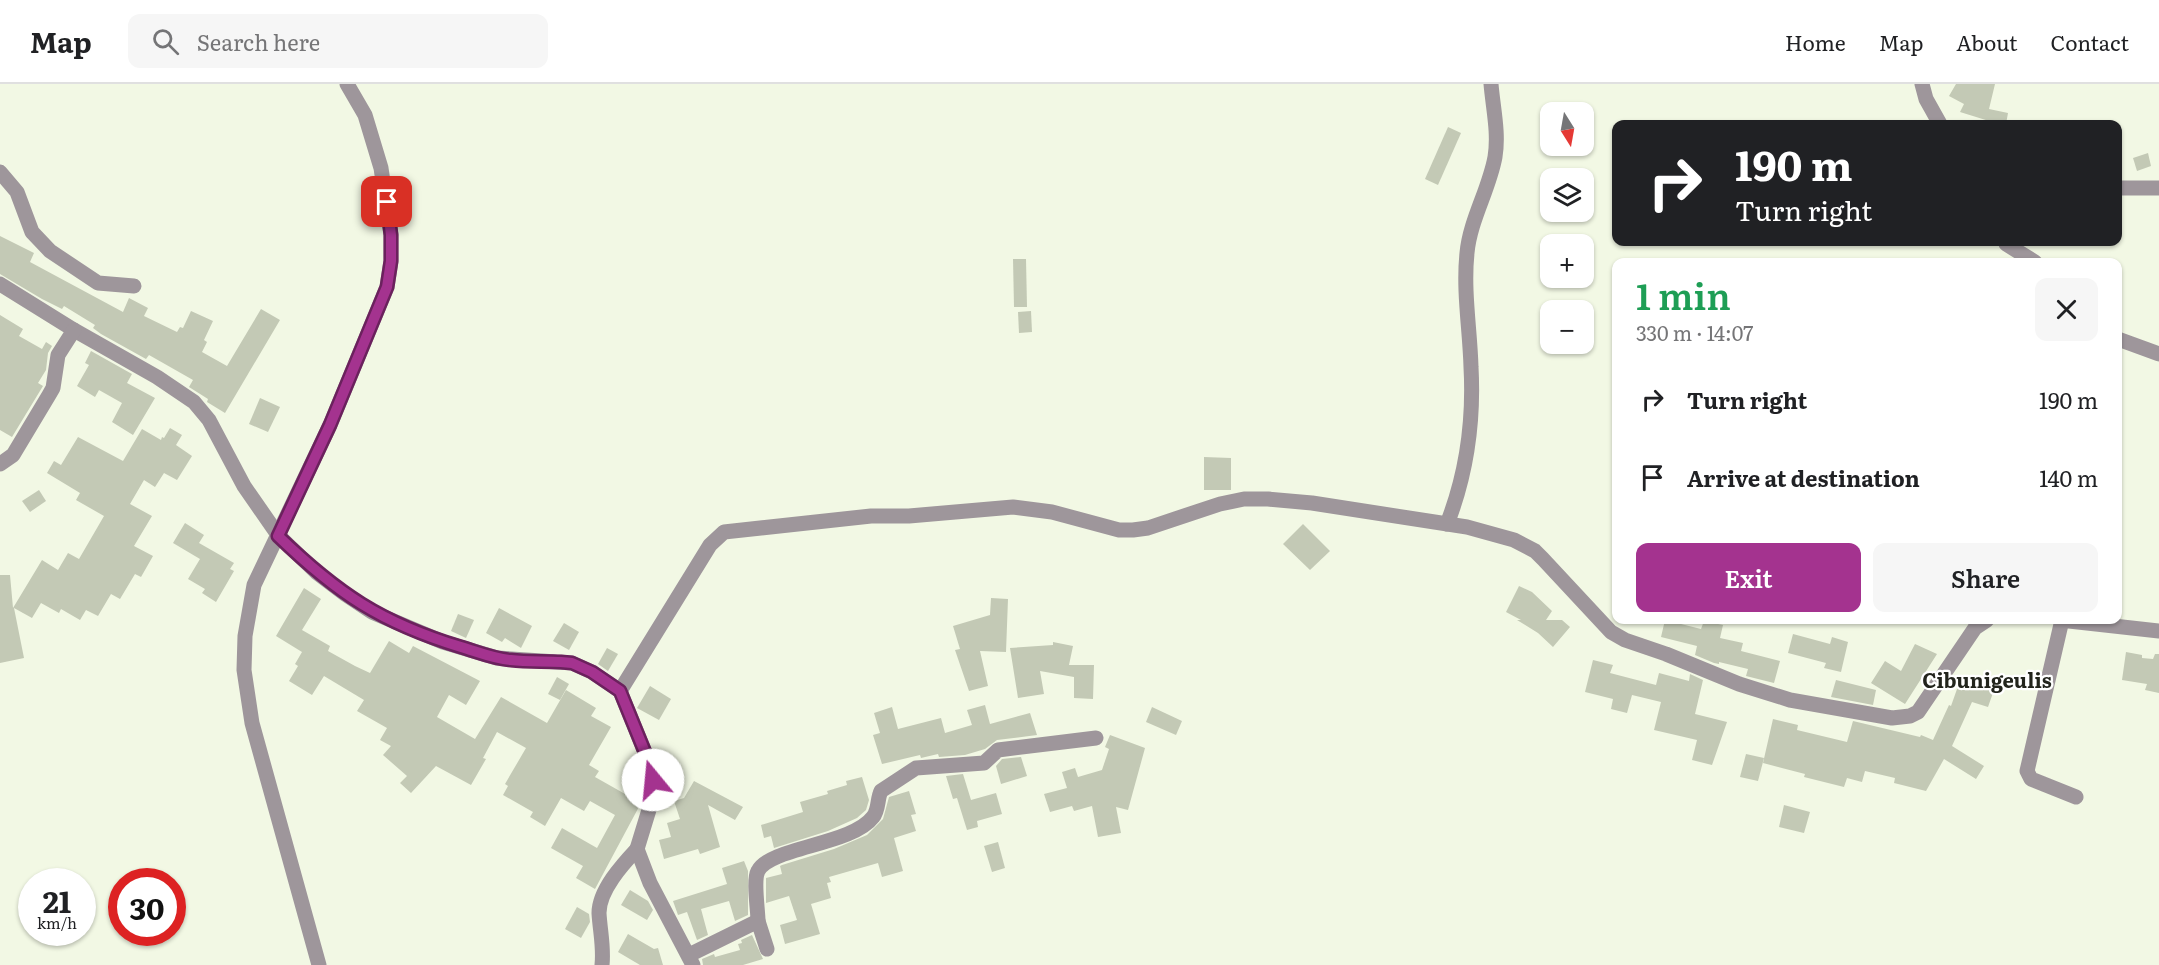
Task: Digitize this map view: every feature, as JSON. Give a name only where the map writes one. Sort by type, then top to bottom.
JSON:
[{"type":"street","points":[[319,965],[252,723],[244,670],[249,605],[254,585],[330,425],[387,287],[391,261],[390,220],[381,168],[365,115],[347,84]]},
{"type":"street","points":[[1447,524],[1455,503],[1470,437],[1472,368],[1466,266],[1469,236],[1494,158],[1496,141],[1491,84]]},
{"type":"street","points":[[1922,84],[1928,105],[1937,120]]},
{"type":"street","points":[[0,172],[17,192],[32,232],[50,251],[98,283],[134,286]]},
{"type":"street","points":[[2122,188],[2159,188]]},
{"type":"street","points":[[2009,246],[2029,258]]},
{"type":"street","points":[[0,284],[74,330],[157,377],[202,410],[244,486],[278,536],[316,572],[372,612],[443,642],[497,658],[572,663],[592,672],[620,691],[651,767],[652,800],[637,849],[614,878],[602,899],[599,912],[602,965]]},
{"type":"street","points":[[0,464],[13,455],[49,396],[53,388],[58,355],[74,330]]},
{"type":"street","points":[[2122,340],[2159,354]]},
{"type":"street","points":[[620,691],[710,544],[724,532],[871,516],[909,516],[1014,507],[1052,512],[1119,530],[1133,530],[1148,528],[1220,504],[1268,499],[1312,503],[1447,524],[1514,540],[1535,551],[1600,622],[1625,640],[1739,684],[1790,700],[1892,718],[1910,716],[1918,711],[1975,628],[1981,624]]},
{"type":"street","points":[[2060,624],[2027,771],[2031,779],[2076,797]]},
{"type":"street","points":[[2097,624],[2159,631]]},
{"type":"street","points":[[767,949],[758,921],[757,876],[764,864],[866,825],[876,812],[881,791],[911,770],[922,767],[984,763],[998,750],[1096,738]]},
{"type":"street","points":[[637,849],[650,883],[691,960],[758,921]]},
{"type":"building","points":[[1956,84],[1995,84],[1989,109],[2008,113],[2007,120],[1986,120],[1960,112],[1964,104],[1949,96]]},
{"type":"building","points":[[1448,127],[1461,133],[1438,185],[1425,179]]},
{"type":"building","points":[[2148,153],[2151,166],[2137,171],[2133,158]]},
{"type":"building","points":[[0,236],[34,253],[30,262],[123,312],[129,298],[148,308],[144,316],[177,332],[180,327],[183,328],[191,311],[213,321],[204,340],[207,342],[202,352],[227,366],[261,309],[280,320],[225,413],[189,387],[193,380],[149,355],[146,359],[101,334],[93,328],[95,325],[64,306],[62,309],[42,299],[0,274]]},
{"type":"building","points":[[1013,259],[1026,259],[1027,307],[1014,307]]},
{"type":"building","points":[[1031,311],[1032,332],[1019,333],[1018,312]]},
{"type":"building","points":[[0,315],[23,329],[19,336],[42,349],[46,342],[52,346],[48,353],[46,370],[38,383],[43,386],[12,437],[0,430]]},
{"type":"building","points":[[91,351],[132,374],[127,383],[155,398],[133,435],[112,422],[122,403],[99,390],[95,397],[77,386],[89,365],[85,363]]},
{"type":"building","points":[[260,398],[280,407],[268,432],[249,424]]},
{"type":"building","points":[[170,428],[182,435],[176,445],[192,456],[177,480],[164,473],[155,487],[144,480],[130,504],[152,516],[134,546],[153,556],[141,577],[135,574],[120,599],[111,594],[98,616],[86,610],[80,620],[61,609],[59,613],[41,603],[32,618],[14,608],[24,658],[0,663],[0,575],[10,575],[13,608],[42,560],[58,570],[68,553],[79,559],[104,516],[76,500],[80,493],[47,473],[54,461],[61,465],[78,437],[123,461],[142,429],[161,440]]},
{"type":"building","points":[[1204,457],[1231,458],[1231,490],[1204,490]]},
{"type":"building","points":[[39,490],[46,501],[30,512],[22,501]]},
{"type":"building","points":[[185,523],[204,535],[199,543],[234,563],[230,569],[234,571],[216,602],[202,593],[205,589],[188,579],[200,559],[173,543]]},
{"type":"building","points":[[1303,524],[1330,551],[1310,570],[1283,544]]},
{"type":"building","points":[[1519,586],[1532,592],[1552,611],[1546,620],[1562,620],[1570,627],[1553,647],[1538,633],[1517,620],[1521,620],[1506,612]]},
{"type":"building","points":[[304,588],[321,599],[302,630],[330,646],[328,651],[355,666],[370,673],[389,641],[409,653],[413,646],[480,681],[466,705],[449,695],[437,717],[475,739],[501,697],[547,723],[566,690],[596,708],[591,716],[611,727],[589,765],[599,771],[595,777],[641,803],[595,889],[576,878],[583,866],[551,848],[562,828],[597,848],[615,815],[590,801],[584,811],[561,798],[545,826],[530,817],[533,812],[503,795],[508,786],[505,784],[526,748],[497,732],[483,758],[486,759],[471,785],[436,766],[411,793],[400,783],[407,776],[383,755],[391,746],[380,740],[387,728],[357,711],[364,700],[324,676],[312,695],[289,681],[298,666],[295,664],[302,652],[276,636]]},
{"type":"building","points":[[991,598],[1008,599],[1006,652],[980,651],[988,686],[969,691],[955,650],[960,649],[953,626],[990,615]]},
{"type":"building","points":[[499,608],[532,626],[521,648],[505,638],[502,642],[486,633]]},
{"type":"building","points":[[458,614],[474,620],[466,638],[451,631]]},
{"type":"building","points":[[564,623],[579,632],[569,650],[553,641]]},
{"type":"building","points":[[1664,624],[1681,624],[1701,629],[1703,624],[1723,625],[1720,638],[1743,643],[1741,651],[1780,661],[1774,683],[1746,676],[1748,669],[1719,662],[1719,664],[1714,663],[1695,655],[1697,646],[1661,637]]},
{"type":"building","points":[[1793,634],[1830,644],[1832,637],[1848,642],[1841,672],[1824,668],[1826,663],[1788,653]]},
{"type":"building","points":[[1053,642],[1073,646],[1069,665],[1094,665],[1093,699],[1074,698],[1074,677],[1040,671],[1044,694],[1018,698],[1010,648],[1053,645]]},
{"type":"building","points":[[1915,644],[1937,654],[1905,704],[1871,683],[1885,661],[1901,671]]},
{"type":"building","points":[[607,648],[618,654],[608,671],[598,664]]},
{"type":"building","points":[[2126,652],[2153,659],[2155,654],[2159,654],[2159,693],[2145,690],[2147,684],[2122,680]]},
{"type":"building","points":[[1593,660],[1613,665],[1610,673],[1656,685],[1659,673],[1689,681],[1690,674],[1703,680],[1695,714],[1727,722],[1712,765],[1692,760],[1697,740],[1654,730],[1661,702],[1632,695],[1627,713],[1611,709],[1613,699],[1585,692]]},
{"type":"building","points":[[1962,675],[1995,687],[1988,707],[1972,702],[1952,746],[1984,766],[1976,779],[1944,759],[1926,791],[1894,783],[1895,778],[1865,771],[1862,782],[1847,778],[1844,787],[1763,763],[1773,719],[1798,725],[1797,730],[1847,742],[1853,721],[1920,737],[1921,735],[1933,740],[1949,705],[1951,706]]},
{"type":"building","points":[[557,677],[569,684],[560,700],[548,694]]},
{"type":"building","points":[[1836,680],[1876,690],[1873,705],[1831,697]]},
{"type":"building","points":[[650,686],[671,699],[659,720],[637,708]]},
{"type":"building","points":[[985,705],[990,724],[1030,713],[1037,735],[997,740],[985,749],[965,755],[939,757],[938,754],[921,758],[920,755],[882,764],[873,735],[880,733],[874,713],[892,707],[898,729],[941,718],[945,733],[972,725],[967,710]]},
{"type":"building","points":[[1152,707],[1182,721],[1176,735],[1146,722]]},
{"type":"building","points":[[1110,735],[1145,748],[1128,810],[1116,807],[1121,833],[1098,837],[1092,806],[1074,811],[1072,806],[1050,812],[1044,794],[1067,788],[1062,772],[1075,768],[1078,777],[1102,770],[1109,749],[1105,747]]},
{"type":"building","points":[[1746,754],[1764,758],[1758,781],[1740,777]]},
{"type":"building","points":[[1021,757],[1027,776],[1001,784],[996,766],[1002,759]]},
{"type":"building","points":[[963,774],[971,800],[996,793],[1002,814],[977,821],[978,827],[967,830],[957,798],[953,799],[946,776]]},
{"type":"building","points":[[862,777],[869,800],[866,810],[857,818],[828,831],[774,848],[771,836],[764,838],[761,825],[803,812],[800,802],[828,794],[827,791],[847,785],[846,781]]},
{"type":"building","points":[[694,781],[743,807],[735,820],[708,805],[720,847],[700,854],[698,849],[664,859],[659,840],[671,837],[667,823],[680,819],[674,801],[684,798]]},
{"type":"building","points":[[909,791],[916,814],[911,815],[916,831],[894,838],[903,871],[882,877],[878,863],[829,877],[831,882],[827,883],[831,898],[811,904],[820,934],[785,944],[780,925],[797,920],[789,896],[766,903],[766,878],[782,874],[780,866],[782,865],[834,849],[867,835],[883,819],[889,797]]},
{"type":"building","points":[[1784,805],[1810,812],[1804,833],[1779,827]]},
{"type":"building","points":[[998,842],[1005,868],[992,872],[984,846]]},
{"type":"building","points":[[744,861],[748,871],[748,915],[735,921],[729,901],[701,909],[708,935],[697,940],[687,912],[678,915],[673,901],[727,884],[722,868]]},
{"type":"building","points":[[630,890],[648,901],[653,910],[647,920],[621,905]]},
{"type":"building","points":[[577,907],[589,914],[590,922],[581,938],[565,929]]},
{"type":"building","points":[[628,934],[654,949],[658,948],[663,965],[640,965],[618,952]]},
{"type":"building","points":[[752,935],[763,959],[743,965],[703,965],[702,959],[714,954],[715,957],[740,950],[738,944],[742,943],[741,940]]},
{"type":"district","name":"Cibunigeulis","points":[[1987,679]]},
{"type":"route","points":[[387,202],[391,261],[387,287],[330,425],[278,536],[316,572],[345,594],[372,612],[402,626],[443,642],[497,658],[572,663],[592,672],[620,691],[651,767],[653,780]]}]
